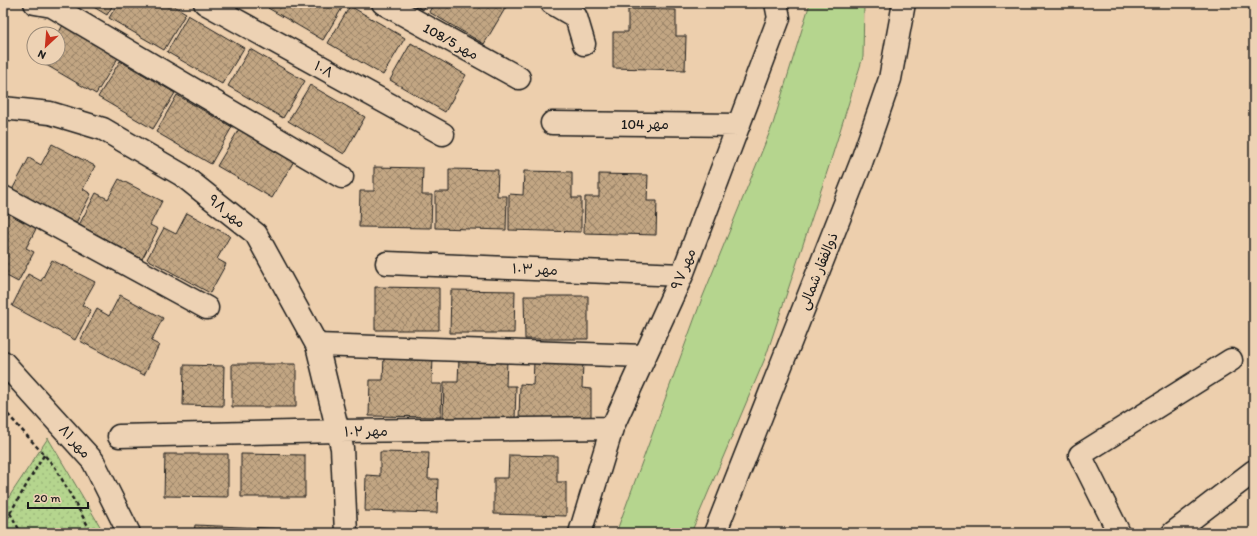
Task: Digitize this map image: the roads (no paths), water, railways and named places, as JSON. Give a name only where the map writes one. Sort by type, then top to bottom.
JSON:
[{"type":"street","points":[[35,3],[52,6],[342,177]]},
{"type":"street","name":"۱۰۸","points":[[205,3],[443,134]]},
{"type":"street","name":"مهر 108/5","points":[[383,3],[519,78]]},
{"type":"street","points":[[552,3],[576,17],[584,44]]},
{"type":"street","name":"مهر ۹۷","points":[[580,533],[612,428],[682,275],[779,18],[776,3]]},
{"type":"street","name":"ذوالفقار شمالی","points":[[715,533],[861,163],[890,79],[904,3]]},
{"type":"street","name":"مهر ۹۸","points":[[3,108],[50,113],[102,129],[182,175],[256,234],[317,345],[342,448],[346,533]]},
{"type":"street","name":"مهر 104","points":[[552,123],[739,125]]},
{"type":"street","points":[[3,197],[207,308]]},
{"type":"street","name":"مهر ۱۰۳","points":[[387,263],[682,275]]},
{"type":"street","points":[[317,345],[645,356]]},
{"type":"street","points":[[1119,533],[1080,455],[1231,360]]},
{"type":"street","name":"مهر ۸۱","points":[[3,362],[93,462],[129,533]]},
{"type":"street","name":"مهر ۱۰۲","points":[[119,436],[339,431],[612,428]]},
{"type":"street","points":[[1172,533],[1254,471]]}]
